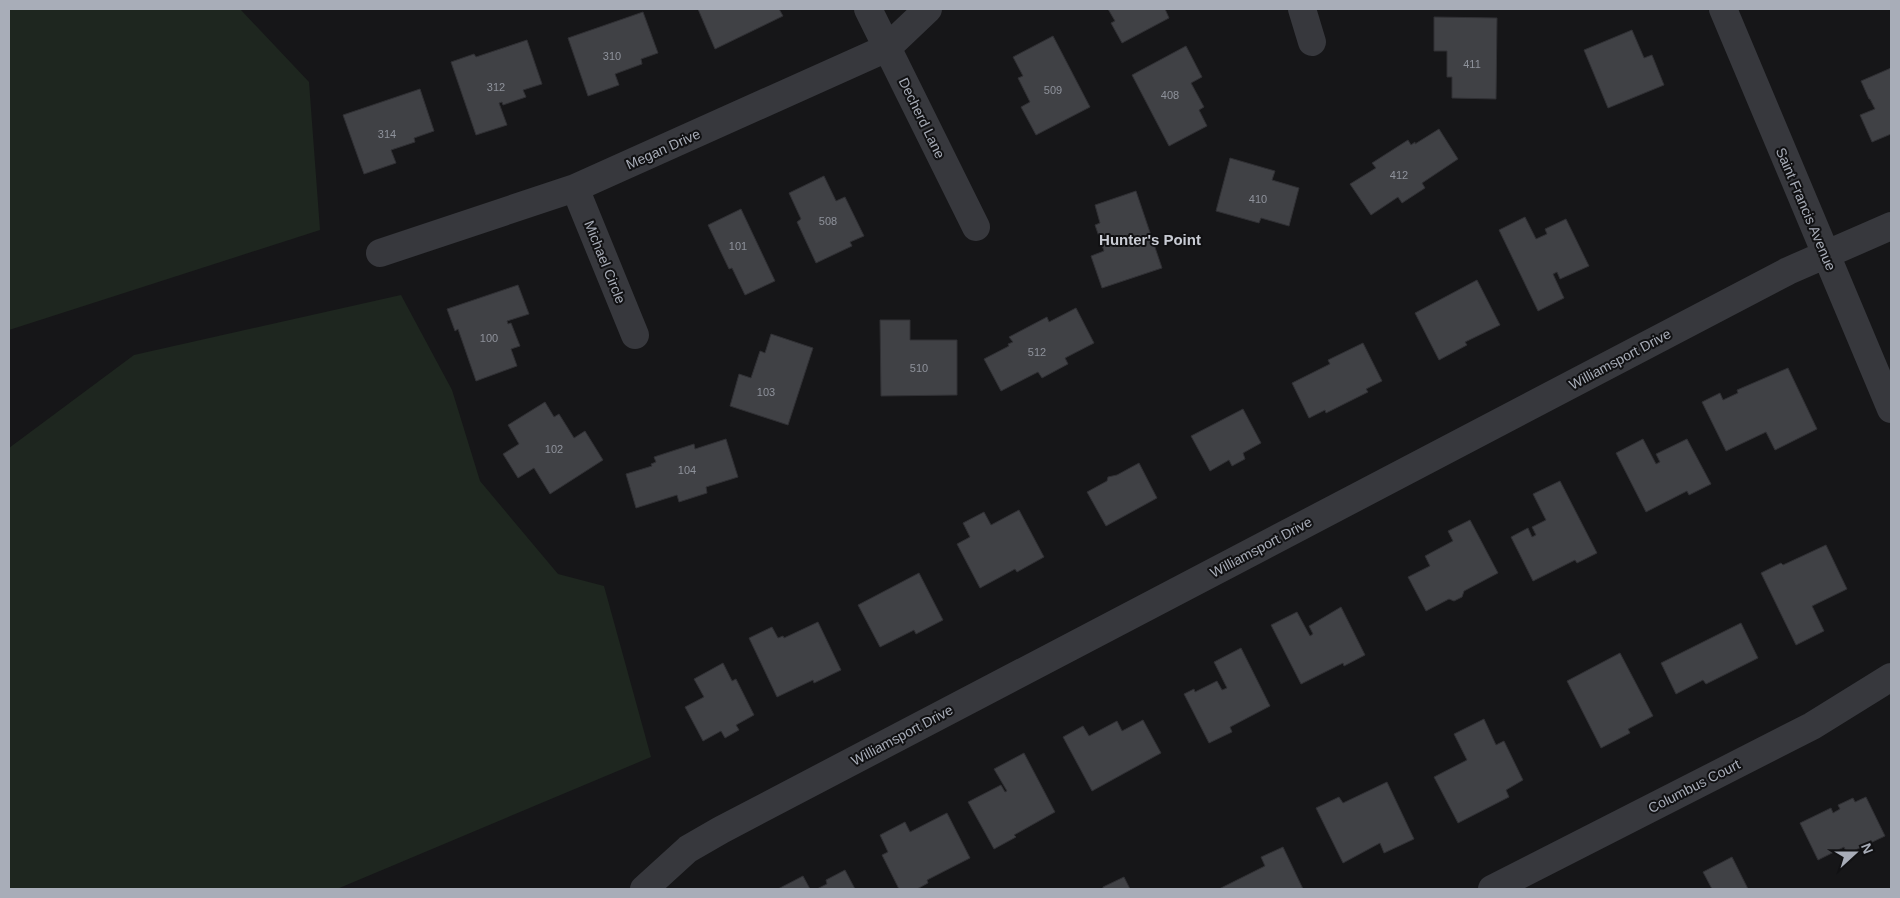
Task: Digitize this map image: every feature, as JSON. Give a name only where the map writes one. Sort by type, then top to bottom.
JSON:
[{"type":"street","name":"Decherd Lane","points":[[868,9],[976,228]]},
{"type":"street","name":"Megan Drive","points":[[380,253],[575,188],[887,48],[928,9]]},
{"type":"street","points":[[1302,9],[1312,42]]},
{"type":"street","name":"Saint Francis Avenue","points":[[1723,9],[1891,409]]},
{"type":"street","name":"Michael Circle","points":[[575,188],[635,335]]},
{"type":"street","name":"Williamsport Drive","points":[[644,889],[688,850],[721,830],[1744,294],[1825,254],[1891,226]]},
{"type":"street","name":"Columbus Court","points":[[1492,889],[1812,726],[1891,677]]},
{"type":"shaded area","points":[[9,9],[240,9],[309,82],[320,230],[9,330]]},
{"type":"shaded area","points":[[401,295],[452,390],[480,481],[558,574],[604,586],[651,757],[337,889],[9,889],[9,448],[134,355]]},
{"type":"building","points":[[698,9],[779,9],[783,16],[715,49]]},
{"type":"building","points":[[1108,9],[1165,9],[1169,18],[1122,43],[1111,23],[1115,21]]},
{"type":"building","points":[[643,12],[658,53],[641,59],[642,64],[615,74],[619,85],[588,96],[568,38]]},
{"type":"building","points":[[1434,17],[1497,18],[1496,99],[1452,98],[1452,77],[1447,77],[1447,51],[1434,51]]},
{"type":"building","points":[[1632,30],[1644,58],[1652,55],[1664,85],[1608,108],[1584,50]]},
{"type":"building","points":[[1053,36],[1090,107],[1036,135],[1021,107],[1030,102],[1018,78],[1023,76],[1013,57]]},
{"type":"building","points":[[527,40],[542,84],[523,90],[526,97],[503,105],[502,102],[499,103],[507,125],[476,135],[451,62],[474,54],[476,57]]},
{"type":"building","points":[[1186,46],[1202,77],[1191,83],[1204,107],[1199,110],[1207,126],[1169,146],[1132,75]]},
{"type":"building","points":[[1891,68],[1891,134],[1872,142],[1860,115],[1875,109],[1861,81]]},
{"type":"building","points":[[420,89],[434,131],[414,138],[415,142],[391,150],[396,163],[364,174],[343,115]]},
{"type":"building","points":[[1439,129],[1458,159],[1422,183],[1425,188],[1402,203],[1398,197],[1371,215],[1350,184],[1376,168],[1372,163],[1408,140],[1411,145],[1415,142],[1415,144]]},
{"type":"building","points":[[1230,158],[1275,171],[1272,180],[1299,188],[1289,226],[1261,218],[1259,223],[1216,211]]},
{"type":"building","points":[[824,176],[836,201],[845,197],[864,236],[850,242],[852,246],[816,263],[797,222],[801,219],[789,193]]},
{"type":"building","points":[[1136,191],[1162,268],[1102,288],[1091,256],[1104,251],[1095,225],[1100,223],[1095,205]]},
{"type":"building","points":[[741,209],[775,281],[745,295],[732,268],[729,269],[708,225]]},
{"type":"building","points":[[1525,217],[1536,239],[1547,234],[1545,229],[1566,219],[1589,266],[1560,279],[1557,272],[1553,274],[1564,298],[1538,311],[1499,230]]},
{"type":"building","points":[[1477,280],[1500,325],[1465,342],[1467,345],[1439,360],[1415,313]]},
{"type":"building","points":[[518,285],[529,314],[507,321],[508,324],[511,323],[520,346],[511,349],[517,366],[476,381],[458,329],[455,331],[447,309]]},
{"type":"building","points":[[1076,308],[1094,343],[1065,358],[1068,364],[1042,378],[1038,372],[1001,391],[984,359],[1009,346],[1008,344],[1013,342],[1009,337],[1047,317],[1049,322]]},
{"type":"building","points":[[880,320],[910,320],[910,340],[957,340],[957,395],[881,396]]},
{"type":"building","points":[[771,334],[813,348],[788,425],[730,406],[739,374],[751,378],[760,351],[765,353]]},
{"type":"building","points":[[1363,343],[1382,381],[1366,389],[1368,392],[1326,413],[1325,410],[1309,418],[1292,383],[1330,364],[1328,360]]},
{"type":"building","points":[[1788,368],[1817,429],[1775,450],[1766,432],[1726,451],[1702,402],[1720,393],[1723,400],[1738,393],[1737,390]]},
{"type":"building","points":[[545,402],[554,417],[559,414],[574,438],[585,431],[603,460],[550,494],[534,468],[518,478],[503,454],[519,444],[508,425]]},
{"type":"building","points":[[1243,409],[1261,443],[1243,453],[1245,459],[1232,466],[1229,460],[1210,471],[1191,436]]},
{"type":"building","points":[[726,439],[738,477],[706,487],[707,493],[679,502],[677,495],[636,508],[626,474],[652,466],[651,464],[656,462],[654,457],[694,444],[695,449]]},
{"type":"building","points":[[1643,439],[1656,464],[1660,462],[1656,454],[1687,439],[1711,484],[1689,495],[1687,491],[1646,512],[1616,453]]},
{"type":"building","points":[[1139,463],[1157,498],[1106,526],[1087,492],[1107,481],[1108,477],[1117,475]]},
{"type":"building","points":[[1560,481],[1597,553],[1577,563],[1575,560],[1533,581],[1511,537],[1528,528],[1532,537],[1536,535],[1532,527],[1546,520],[1533,494]]},
{"type":"building","points":[[1019,510],[1044,557],[1017,572],[1015,569],[980,588],[957,544],[970,537],[963,523],[984,512],[991,525]]},
{"type":"building","points":[[1470,520],[1498,573],[1464,591],[1462,597],[1454,601],[1449,599],[1426,611],[1408,577],[1430,566],[1425,556],[1453,541],[1448,531]]},
{"type":"building","points":[[1826,545],[1847,589],[1812,606],[1824,631],[1796,645],[1761,573]]},
{"type":"building","points":[[919,573],[943,620],[916,634],[914,630],[880,647],[858,605]]},
{"type":"building","points":[[1341,607],[1365,655],[1344,666],[1343,663],[1301,684],[1271,625],[1297,612],[1310,636],[1313,634],[1309,626]]},
{"type":"building","points":[[818,622],[841,670],[814,683],[813,680],[777,697],[749,638],[772,627],[778,638],[783,636],[784,638]]},
{"type":"building","points":[[1741,623],[1758,658],[1706,684],[1703,680],[1676,694],[1661,663]]},
{"type":"building","points":[[1241,648],[1270,706],[1230,727],[1232,732],[1209,743],[1184,694],[1194,689],[1195,692],[1217,681],[1222,690],[1227,688],[1214,662]]},
{"type":"building","points":[[1620,653],[1653,716],[1628,729],[1630,733],[1601,748],[1567,681]]},
{"type":"building","points":[[723,663],[732,681],[736,679],[754,715],[736,725],[739,730],[725,738],[721,731],[703,741],[685,707],[704,697],[694,679]]},
{"type":"building","points":[[1484,719],[1496,745],[1504,741],[1523,780],[1506,790],[1509,797],[1458,823],[1434,777],[1467,760],[1454,734]]},
{"type":"building","points":[[1143,720],[1161,753],[1092,791],[1063,737],[1083,726],[1089,736],[1117,721],[1122,731]]},
{"type":"building","points":[[1024,753],[1055,812],[1014,835],[1016,837],[994,849],[968,802],[1001,785],[1005,792],[1007,791],[994,769]]},
{"type":"building","points":[[1387,782],[1414,839],[1384,853],[1380,843],[1343,863],[1316,808],[1339,797],[1343,803]]},
{"type":"building","points":[[1866,797],[1885,836],[1847,854],[1844,847],[1818,860],[1800,823],[1831,808],[1833,813],[1840,809],[1838,805],[1853,798],[1855,802]]},
{"type":"building","points":[[947,813],[970,858],[927,880],[928,883],[917,889],[899,889],[882,855],[888,852],[880,835],[905,822],[910,832]]},
{"type":"building","points":[[1283,847],[1303,889],[1219,889],[1265,866],[1261,857]]},
{"type":"building","points":[[1732,857],[1748,889],[1712,889],[1703,872]]},
{"type":"building","points":[[845,870],[855,889],[817,889],[827,884],[826,880]]},
{"type":"building","points":[[803,876],[810,889],[778,889]]},
{"type":"building","points":[[1124,877],[1130,889],[1103,889],[1103,887]]},
{"type":"district","name":"Hunter's Point","points":[[1150,240]]}]
